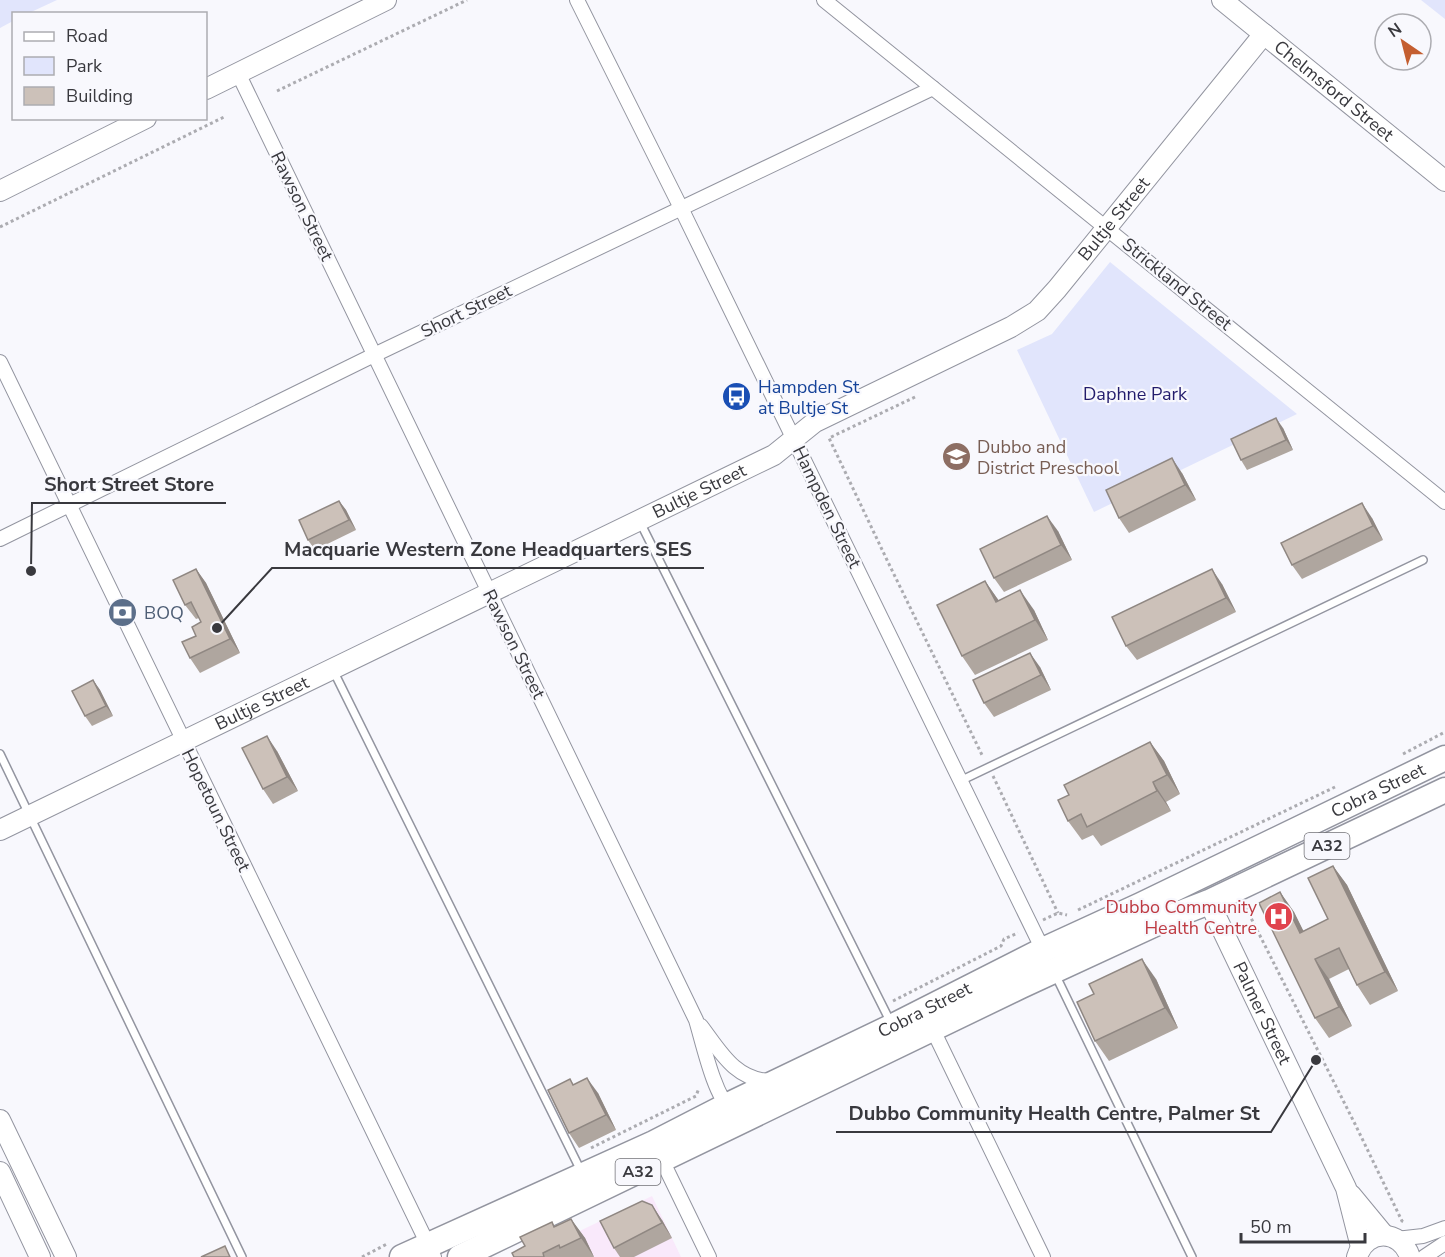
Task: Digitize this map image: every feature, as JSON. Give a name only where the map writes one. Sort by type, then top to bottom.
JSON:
[{"type":"highway","name":"Cobra Street","points":[[460,1257],[658,1152],[792,1086],[933,1030],[1021,986],[1048,960],[1141,905],[1445,758]]},
{"type":"highway","name":"Cobra Street","points":[[402,1257],[431,1251],[584,1176],[658,1152],[726,1106],[792,1086],[891,1019],[1209,902],[1445,790]]},
{"type":"highway","points":[[1141,905],[1183,892],[1194,892],[1209,902]]},
{"type":"street","points":[[207,88],[386,0]]},
{"type":"street","name":"Hampden Street","points":[[577,0],[1048,960]]},
{"type":"street","name":"Strickland Street","points":[[824,0],[1445,502]]},
{"type":"street","name":"Chelmsford Street","points":[[1222,0],[1445,181]]},
{"type":"street","name":"Bultje Street","points":[[0,830],[774,455],[815,422],[1011,327],[1037,311],[1264,34]]},
{"type":"street","name":"Rawson Street","points":[[238,73],[696,1020],[714,1081],[726,1106]]},
{"type":"street","name":"Short Street","points":[[0,539],[374,356],[933,88]]},
{"type":"street","points":[[0,191],[142,120]]},
{"type":"street","name":"Hopetoun Street","points":[[0,362],[431,1251]]},
{"type":"street","name":"Palmer Street","points":[[1209,902],[1346,1188],[1359,1252]]},
{"type":"street","points":[[891,1019],[919,1022],[933,1030],[1043,1257]]},
{"type":"street","name":"Rawson Street","points":[[696,1020],[728,1060],[746,1076],[792,1086]]},
{"type":"street","points":[[0,1120],[66,1257]]},
{"type":"street","points":[[658,1152],[709,1257]]},
{"type":"street","points":[[0,1172],[40,1257]]},
{"type":"street","name":"Palmer Street","points":[[1346,1188],[1390,1237],[1406,1247],[1410,1257]]},
{"type":"street","points":[[1359,1252],[1375,1237],[1423,1236],[1445,1228]]},
{"type":"street","points":[[1424,1257],[1445,1243]]},
{"type":"lane","points":[[639,519],[891,1019]]},
{"type":"lane","points":[[960,781],[1423,560]]},
{"type":"lane","points":[[332,668],[584,1176]]},
{"type":"lane","points":[[0,754],[242,1257]]},
{"type":"lane","points":[[1048,960],[1192,1257]]},
{"type":"path","points":[[277,91],[467,0]]},
{"type":"path","points":[[0,227],[225,117]]},
{"type":"path","points":[[915,397],[830,438],[986,762]]},
{"type":"path","points":[[1396,758],[1445,732]]},
{"type":"path","points":[[991,772],[1058,913],[1066,916],[1343,783]]},
{"type":"path","points":[[1246,908],[1356,1124],[1402,1221],[1409,1223]]},
{"type":"path","points":[[891,1019],[1001,946],[1004,939],[1058,913]]},
{"type":"shaded area","points":[[652,1196],[681,1257],[526,1257]]},
{"type":"green space","points":[[0,0],[57,0],[31,12],[12,12],[12,22],[0,28]]},
{"type":"green space","points":[[1421,0],[1445,0],[1445,19]]},
{"type":"green space","name":"Daphne Park","points":[[1110,262],[1297,414],[1094,512],[1017,350],[1052,334]]},
{"type":"building","points":[[1276,418],[1286,440],[1241,460],[1231,439]]},
{"type":"building","points":[[1172,458],[1185,485],[1119,518],[1106,490]]},
{"type":"building","points":[[339,501],[349,520],[308,540],[299,520]]},
{"type":"building","points":[[1362,503],[1373,526],[1292,565],[1281,543]]},
{"type":"building","points":[[1047,516],[1061,545],[994,578],[980,549]]},
{"type":"building","points":[[196,569],[230,639],[190,658],[182,642],[196,636],[192,627],[201,622],[191,602],[185,605],[173,580]]},
{"type":"building","points":[[1212,569],[1226,598],[1126,646],[1112,617]]},
{"type":"building","points":[[985,581],[996,602],[1020,590],[1035,620],[962,656],[937,605]]},
{"type":"building","points":[[1030,653],[1041,675],[984,703],[973,680]]},
{"type":"building","points":[[93,680],[106,706],[85,716],[72,691]]},
{"type":"building","points":[[267,736],[287,777],[263,789],[242,748]]},
{"type":"building","points":[[1150,742],[1167,775],[1153,782],[1157,791],[1087,827],[1081,814],[1068,821],[1058,800],[1069,795],[1064,785]]},
{"type":"building","points":[[1333,866],[1385,972],[1357,985],[1339,948],[1315,959],[1339,1007],[1315,1018],[1259,903],[1280,892],[1300,933],[1328,919],[1308,878]]},
{"type":"building","points":[[1142,959],[1165,1008],[1095,1041],[1077,1002],[1094,994],[1089,984]]},
{"type":"building","points":[[587,1078],[606,1115],[569,1133],[548,1090],[570,1079],[573,1085]]},
{"type":"building","points":[[642,1201],[652,1205],[662,1223],[614,1248],[600,1221]]},
{"type":"building","points":[[571,1219],[581,1238],[543,1253],[544,1257],[514,1257],[512,1253],[525,1246],[520,1237],[552,1222],[554,1227]]},
{"type":"building","points":[[225,1246],[230,1257],[201,1257]]},
{"type":"place","name":"Hampden St at Bultje St","points":[[737,397]]},
{"type":"place","name":"Dubbo and District Preschool","points":[[956,457]]},
{"type":"place","name":"Short Street Store","points":[[31,571]]},
{"type":"place","name":"BOQ","points":[[123,613]]},
{"type":"place","name":"Macquarie Western Zone Headquarters SES","points":[[217,628]]},
{"type":"place","name":"Dubbo Community Health Centre","points":[[1278,917]]},
{"type":"place","name":"Dubbo Community Health Centre, Palmer St","points":[[1316,1060]]}]
